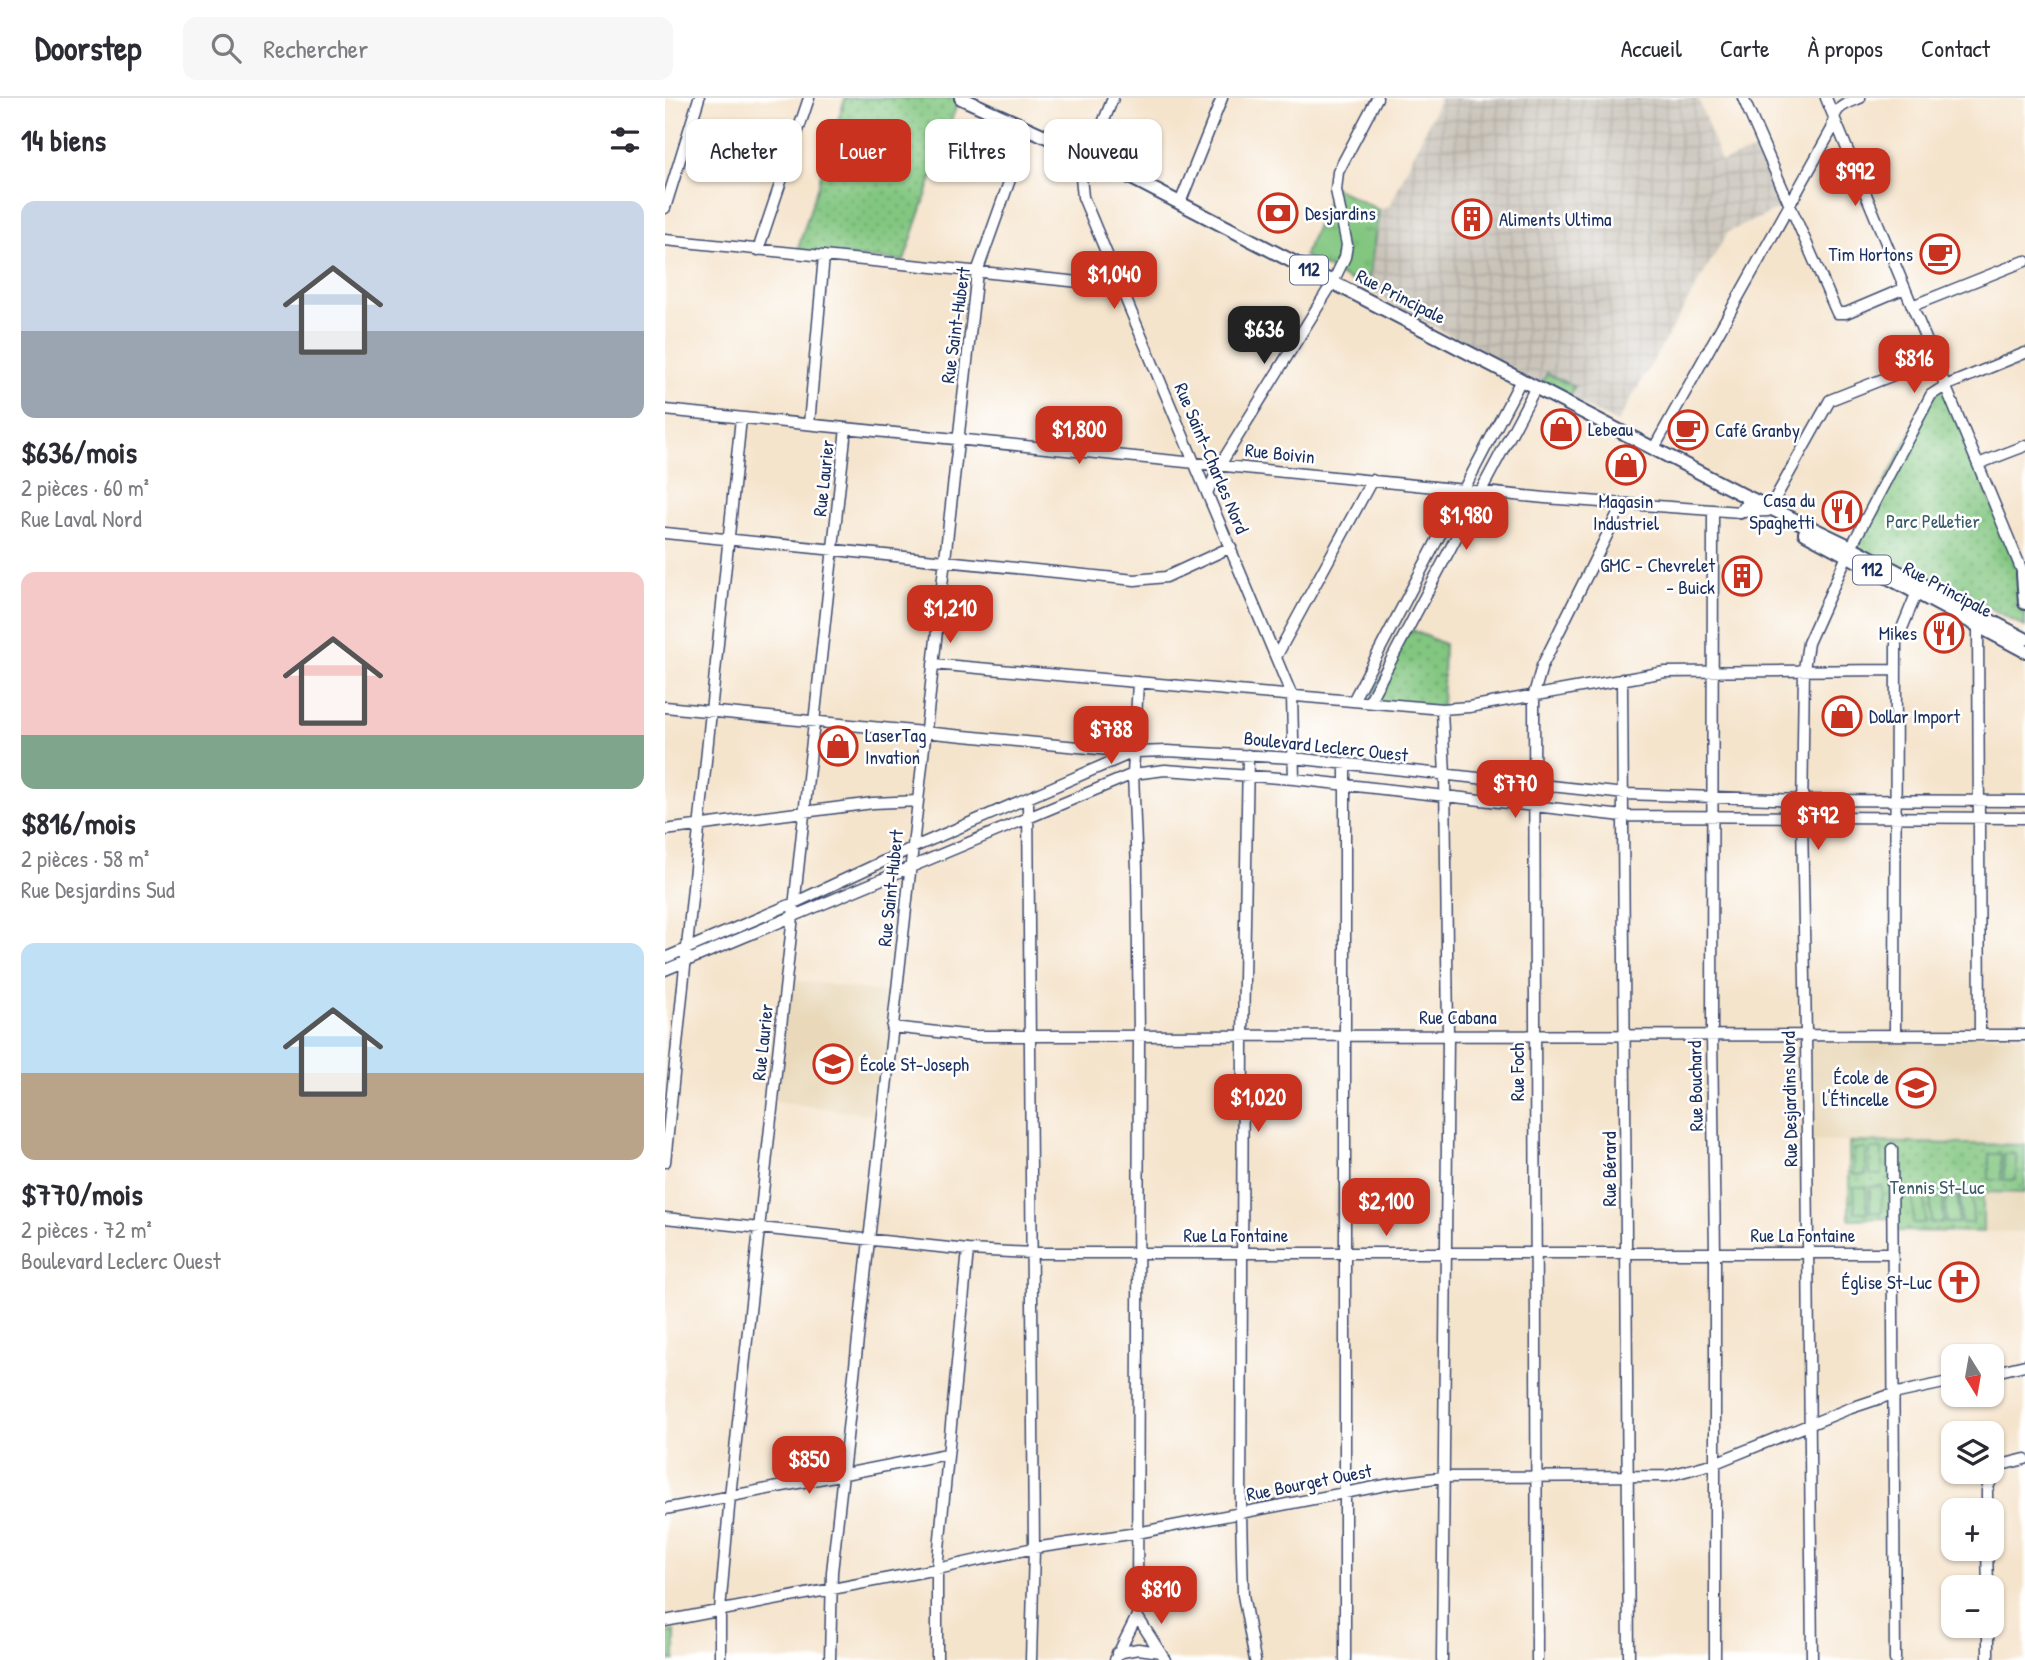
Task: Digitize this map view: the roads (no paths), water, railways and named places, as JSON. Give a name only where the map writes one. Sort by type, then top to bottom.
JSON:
[{"type":"main road","name":"Rue Principale","points":[[961,98],[1006,119]]},
{"type":"main road","name":"Rue Principale","points":[[1139,182],[1654,448],[1919,589],[2022,636]]},
{"type":"main road","points":[[1740,512],[1749,504],[1745,496]]},
{"type":"main road","points":[[2024,576],[2025,603]]},
{"type":"main road","name":"Rue Principale","points":[[1919,589],[1977,627],[2025,651]]},
{"type":"street","points":[[665,208],[699,98]]},
{"type":"street","points":[[758,250],[809,98]]},
{"type":"street","name":"Rue Saint-Charles Nord","points":[[1105,119],[1113,98]]},
{"type":"street","points":[[1180,203],[1222,98]]},
{"type":"street","points":[[1208,491],[1220,465],[1333,282],[1345,257],[1346,245],[1336,190],[1338,172],[1377,98]]},
{"type":"street","points":[[1743,98],[1837,313],[1846,313],[1905,288]]},
{"type":"street","points":[[1826,98],[2024,576]]},
{"type":"street","points":[[1654,448],[1832,129],[1833,116],[1840,107],[1860,98]]},
{"type":"street","name":"Rue Saint-Hubert","points":[[830,1660],[830,1588],[842,1474],[977,272],[1009,182]]},
{"type":"street","name":"Rue Saint-Charles Nord","points":[[1081,182],[1083,197],[1119,286],[1208,491],[1292,696],[1294,779]]},
{"type":"street","points":[[665,240],[1119,286]]},
{"type":"street","points":[[809,424],[824,256]]},
{"type":"street","points":[[1912,306],[2025,261]]},
{"type":"street","points":[[1945,386],[2025,353]]},
{"type":"street","points":[[1769,509],[1830,400],[1934,359]]},
{"type":"street","points":[[1353,701],[1521,380]]},
{"type":"street","name":"Rue Desjardins Nord","points":[[1812,1660],[1807,1035],[1802,818],[1804,669],[1808,643],[1849,551],[1931,395],[1945,386]]},
{"type":"street","points":[[1369,702],[1536,387]]},
{"type":"street","name":"Rue Boivin","points":[[665,410],[1622,505],[1713,512],[1769,509]]},
{"type":"street","points":[[665,1162],[741,418]]},
{"type":"street","points":[[1497,427],[1511,434]]},
{"type":"street","name":"Rue Laurier","points":[[720,1660],[719,1610],[730,1496],[846,428]]},
{"type":"street","points":[[1978,464],[2025,446]]},
{"type":"street","points":[[1276,657],[1372,480]]},
{"type":"street","name":"Rue Foch","points":[[1537,1660],[1534,694],[1542,666],[1622,505]]},
{"type":"street","name":"Rue Bouchard","points":[[1713,512],[1715,1660]]},
{"type":"street","points":[[665,533],[1150,580],[1166,577],[1231,547]]},
{"type":"street","points":[[2012,547],[2025,542]]},
{"type":"street","points":[[1436,543],[1450,549]]},
{"type":"street","points":[[1895,1035],[1896,643],[1919,589]]},
{"type":"street","points":[[1410,592],[1423,600]]},
{"type":"street","points":[[1977,627],[1980,1035]]},
{"type":"street","points":[[1389,632],[1402,639]]},
{"type":"street","points":[[933,664],[1442,709],[1469,707],[1665,672],[1895,670]]},
{"type":"street","name":"Rue Bérard","points":[[1622,678],[1625,794],[1623,816],[1629,1660]]},
{"type":"street","points":[[1116,1657],[1137,1616],[1139,1035],[1133,774],[1138,682]]},
{"type":"street","points":[[665,707],[1134,752]]},
{"type":"street","points":[[1442,709],[1448,1035],[1442,1660]]},
{"type":"street","points":[[1090,749],[1100,759],[1094,770]]},
{"type":"street","name":"Boulevard Leclerc Ouest","points":[[665,958],[1134,752],[1167,751],[1293,758],[1625,794],[1803,800],[2025,801]]},
{"type":"street","points":[[1248,755],[1243,1035],[1241,1513],[1243,1595],[1255,1660]]},
{"type":"street","points":[[1345,764],[1345,1660]]},
{"type":"street","name":"Boulevard Leclerc Ouest","points":[[665,970],[1133,774],[1165,770],[1294,779],[1623,816],[2025,818]]},
{"type":"street","points":[[1028,799],[1034,1548],[1031,1660]]},
{"type":"street","points":[[665,830],[873,803],[918,801]]},
{"type":"street","name":"Rue Cabana","points":[[892,1027],[974,1036],[2025,1035]]},
{"type":"street","points":[[1892,1149],[1895,1660]]},
{"type":"street","name":"Rue La Fontaine","points":[[665,1218],[968,1250],[1032,1253],[1893,1253]]},
{"type":"street","points":[[937,1660],[937,1569],[968,1250]]},
{"type":"street","points":[[2004,1370],[2025,1365]]},
{"type":"street","name":"Rue Bourget Ouest","points":[[665,1621],[1034,1548],[1137,1533],[1344,1492],[1443,1477],[1667,1476],[1715,1463],[1810,1423],[1893,1394],[1941,1384]]},
{"type":"street","points":[[665,1509],[947,1454]]},
{"type":"street","points":[[1987,1498],[1987,1490],[1997,1466],[2025,1460]]},
{"type":"street","points":[[1137,1616],[1162,1656]]},
{"type":"street","points":[[1988,1638],[1988,1660]]},
{"type":"street","points":[[1116,1657],[1138,1649],[1162,1656]]},
{"type":"place","name":"Desjardins","points":[[1278,213]]},
{"type":"place","name":"Aliments Ultima","points":[[1472,219]]},
{"type":"place","name":"Tim Hortons","points":[[1940,254]]},
{"type":"place","name":"Lebeau","points":[[1561,429]]},
{"type":"place","name":"Café Granby","points":[[1688,430]]},
{"type":"place","name":"Magasin Industriel","points":[[1626,465]]},
{"type":"place","name":"Casa du Spaghetti","points":[[1842,511]]},
{"type":"place","name":"GMC - Chevrelet - Buick","points":[[1742,576]]},
{"type":"place","name":"Mikes","points":[[1944,633]]},
{"type":"place","name":"Dollar Import","points":[[1842,716]]},
{"type":"place","name":"LaserTag Invation","points":[[838,746]]},
{"type":"place","name":"École St-Joseph","points":[[833,1064]]},
{"type":"place","name":"École de l'Étincelle","points":[[1916,1088]]},
{"type":"place","name":"Église St-Luc","points":[[1959,1282]]},
{"type":"park label","name":"Parc Pelletier","points":[[1933,521]]},
{"type":"park label","name":"Tennis St-Luc","points":[[1937,1187]]}]
